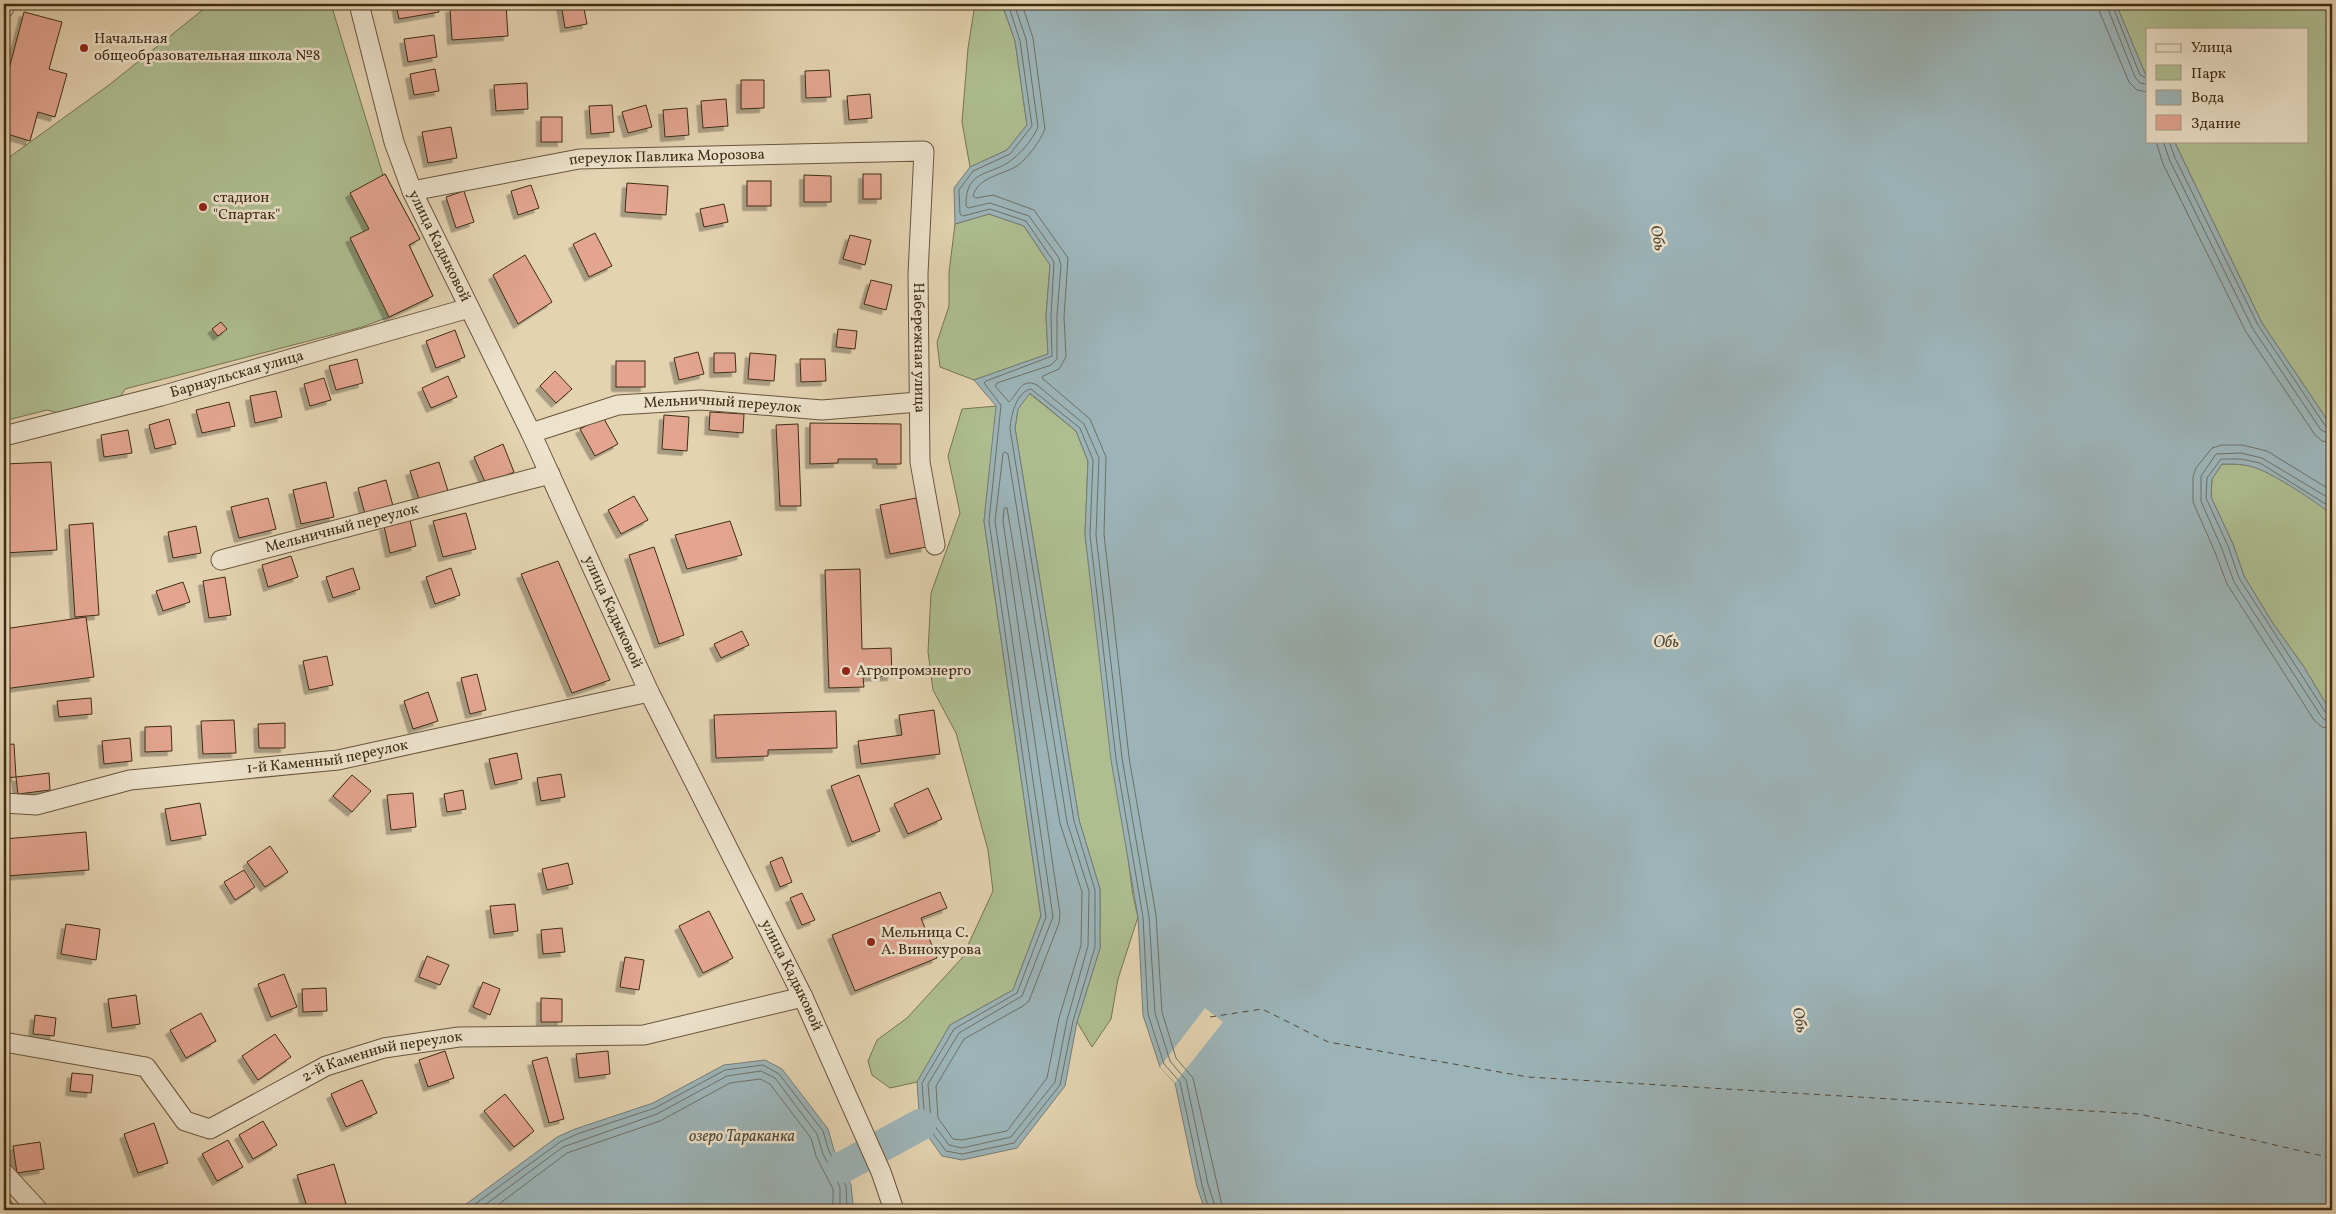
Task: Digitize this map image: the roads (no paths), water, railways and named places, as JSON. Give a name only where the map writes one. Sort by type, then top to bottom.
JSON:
[{"type":"street","points":[[4,8],[5,4]]},
{"type":"street","name":"улица Кадыковой","points":[[359,4],[394,142],[412,190],[531,433],[649,692],[803,997],[880,1172],[894,1210]]},
{"type":"street","name":"переулок Павлика Морозова","points":[[412,190],[579,159],[924,151]]},
{"type":"street","name":"Набережная улица","points":[[924,151],[918,274],[918,402],[920,462],[934,545]]},
{"type":"street","name":"Барнаульская улица","points":[[4,436],[161,396],[469,308]]},
{"type":"street","name":"Мельничный переулок","points":[[531,433],[618,405],[701,400],[822,410],[918,402]]},
{"type":"street","name":"Мельничный переулок","points":[[221,560],[550,474]]},
{"type":"street","name":"1-й Каменный переулок","points":[[4,803],[36,805],[130,780],[338,760],[649,692]]},
{"type":"street","name":"2-й Каменный переулок","points":[[4,1042],[146,1066],[185,1121],[210,1129],[326,1066],[384,1048],[459,1037],[644,1035],[803,997]]},
{"type":"street","points":[[4,1173],[38,1210]]},
{"type":"water","name":"Обь","points":[[1002,4],[2116,4],[2146,76],[2146,142],[2174,142],[2262,323],[2332,427],[2332,515],[2307,496],[2274,476],[2244,465],[2222,464],[2212,479],[2211,497],[2233,544],[2244,576],[2272,622],[2304,667],[2332,714],[2332,1210],[1205,1210],[1197,1187],[1175,1083],[1160,1067],[1143,1015],[1138,917],[1111,760],[1085,535],[1088,461],[1076,431],[1030,393],[1018,409],[1015,428],[1079,820],[1100,889],[1100,948],[1077,1022],[1065,1086],[1017,1148],[962,1160],[942,1156],[920,1125],[917,1082],[950,1025],[1013,990],[1041,916],[984,521],[996,406],[974,380],[1048,354],[1046,316],[1050,265],[1024,226],[989,214],[955,224],[954,188],[970,167],[1007,150],[1027,125],[1015,41]]},
{"type":"water","name":"озеро Тараканка","points":[[765,1060],[782,1069],[828,1129],[834,1150],[851,1185],[853,1204],[851,1210],[458,1210],[557,1137],[575,1129],[653,1103],[724,1065]]},
{"type":"waterway","points":[[843,1167],[920,1125]]},
{"type":"place","name":"Начальная общеобразовательная школа №8","points":[[84,48]]},
{"type":"place","name":"стадион \"Спартак\"","points":[[203,207]]},
{"type":"place","name":"Агропромэнерго","points":[[846,671]]},
{"type":"place","name":"Мельница С. А. Винокурова","points":[[871,942]]}]
